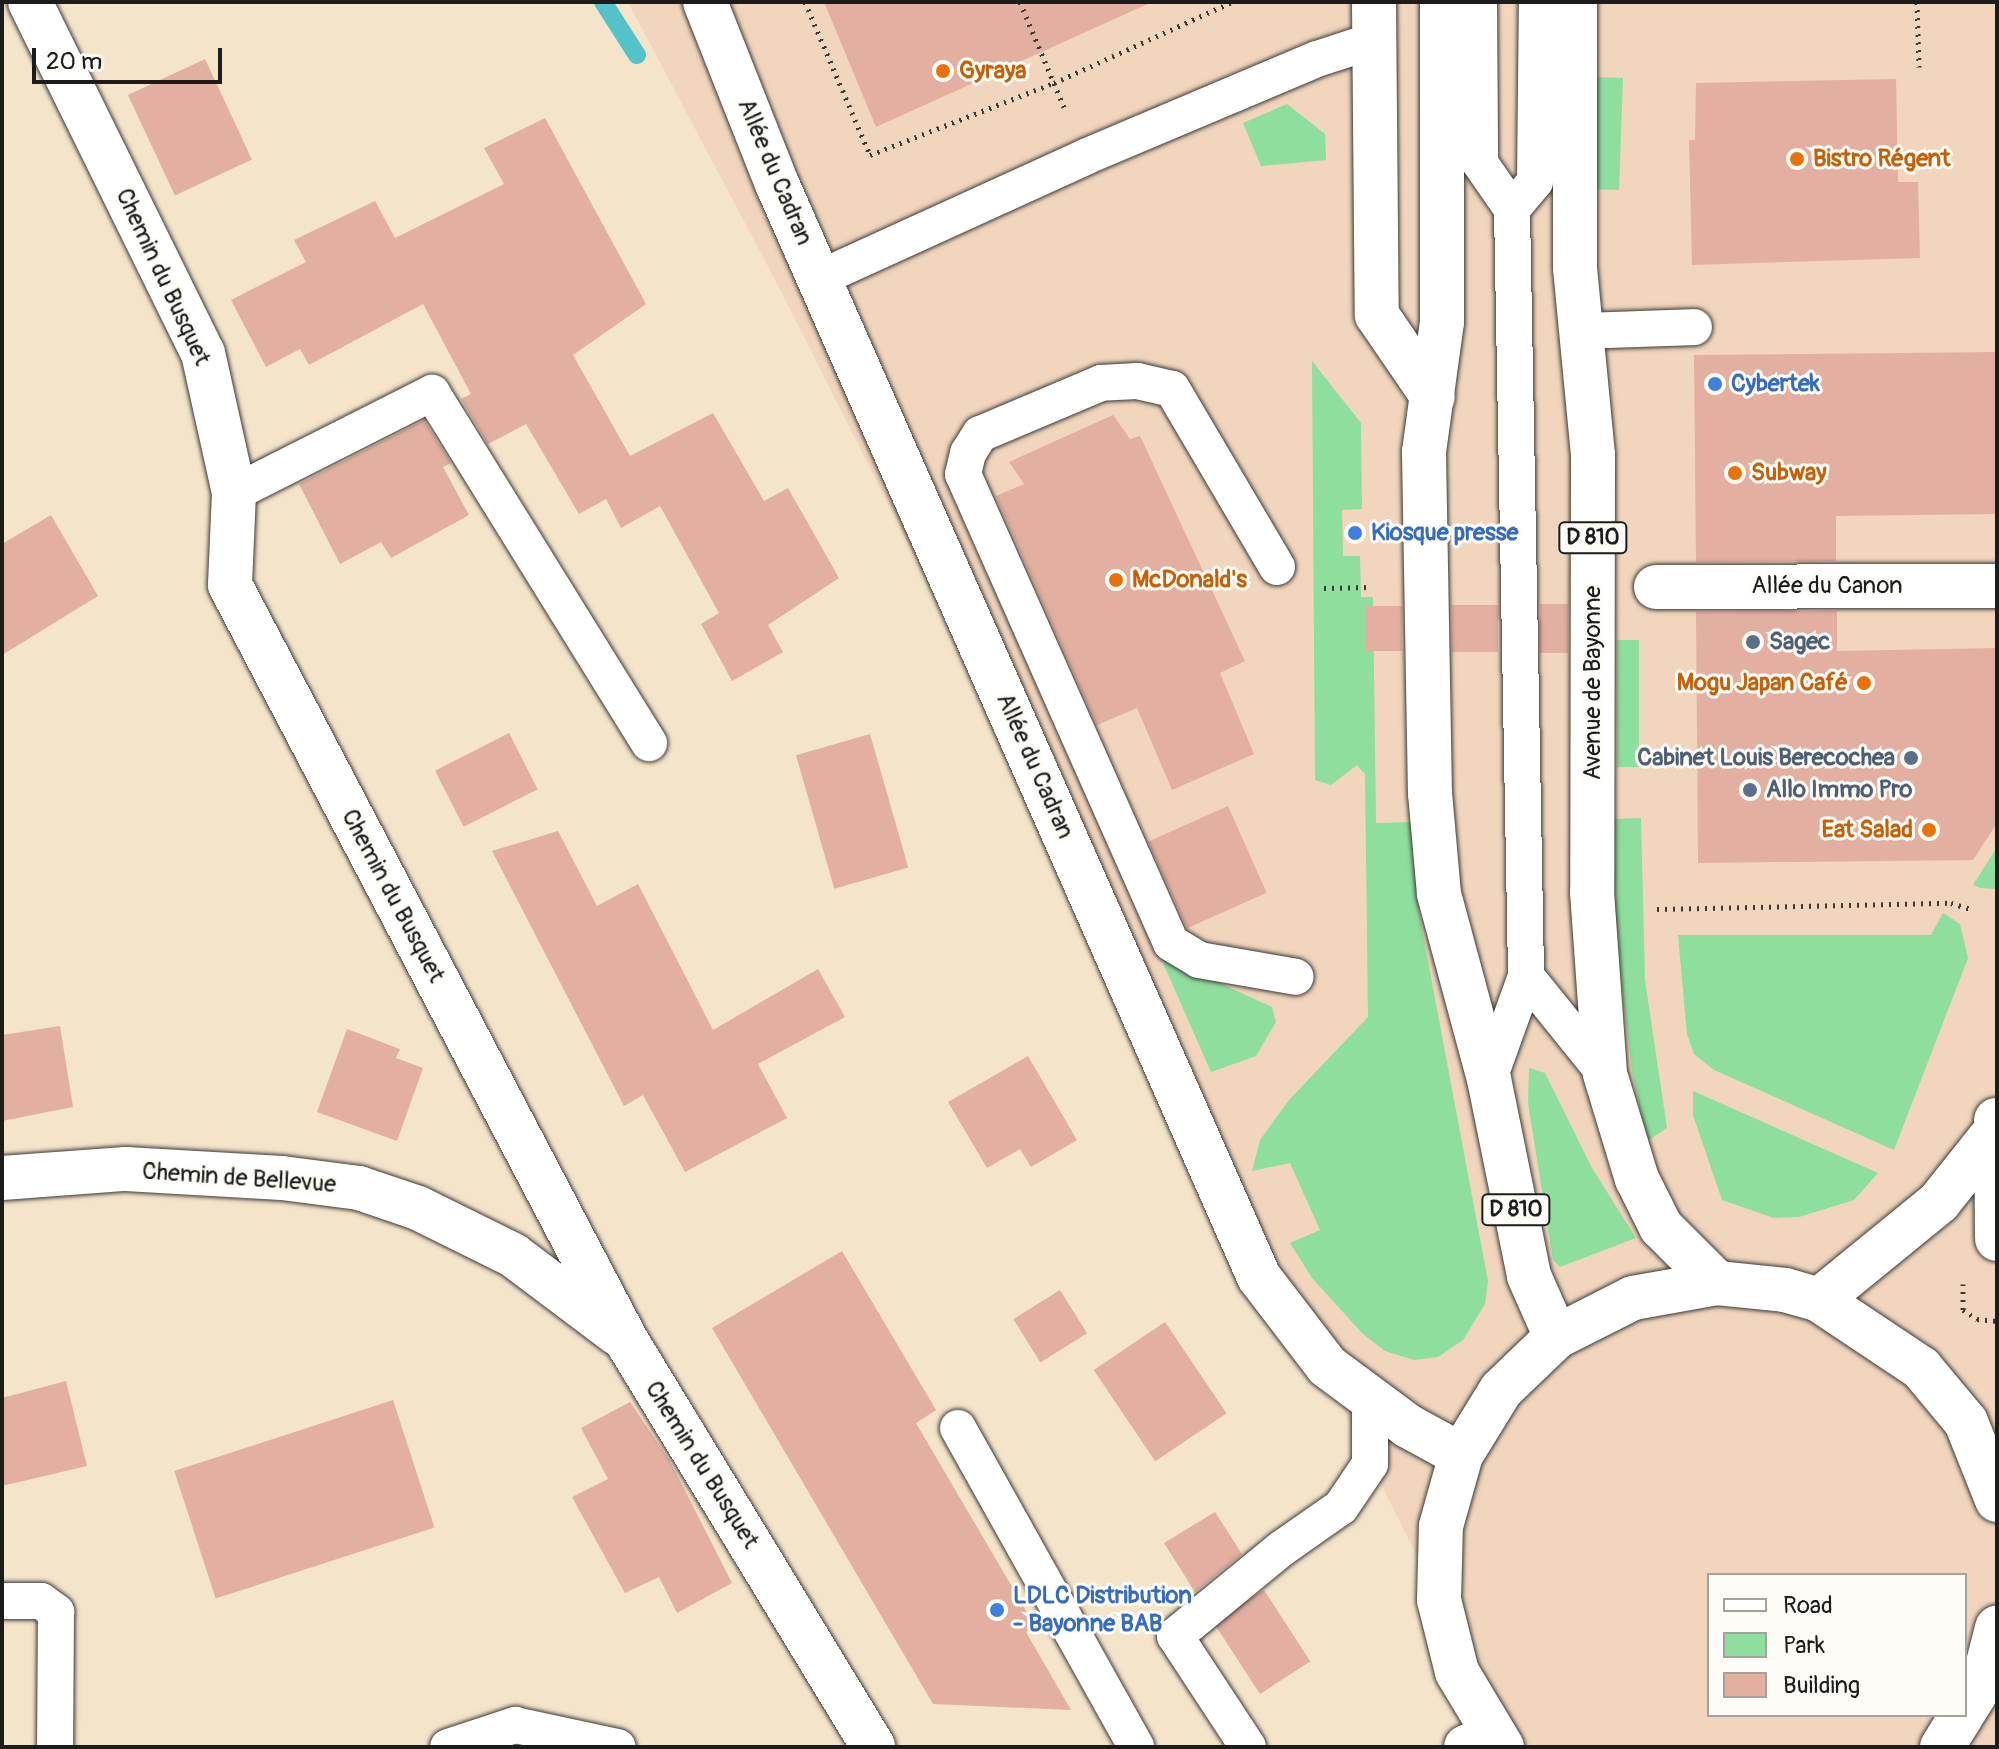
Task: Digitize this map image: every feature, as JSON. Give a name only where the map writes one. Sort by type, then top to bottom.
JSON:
[{"type":"street","name":"Chemin du Busquet","points":[[30,2],[203,353],[234,493],[230,585],[626,1340],[873,1747]]},
{"type":"street","name":"Allée du Cadran","points":[[705,2],[778,186],[1259,1277],[1327,1366],[1370,1398],[1461,1455]]},
{"type":"street","name":"D 810","points":[[1442,2],[1442,322],[1424,452],[1430,793],[1439,894],[1489,1079],[1529,1276],[1556,1337]]},
{"type":"street","name":"Avenue de Bayonne","points":[[1575,2],[1575,268],[1593,455],[1592,892],[1605,1074],[1637,1179],[1661,1227],[1717,1283]]},
{"type":"street","points":[[1374,21],[1377,315],[1433,397]]},
{"type":"street","name":"Allée du Canon","points":[[1656,587],[1997,586]]},
{"type":"street","points":[[1819,1300],[1939,1202],[1995,1126]]},
{"type":"street","points":[[1995,1126],[1997,1239]]},
{"type":"street","name":"Chemin de Bellevue","points":[[2,1178],[126,1169],[282,1178],[359,1188],[418,1208],[513,1255],[626,1340]]},
{"type":"street","points":[[1487,1743],[1457,1672],[1439,1600],[1441,1526],[1461,1455],[1501,1390],[1556,1337],[1633,1298],[1717,1283],[1785,1290],[1819,1300],[1921,1368],[1966,1422],[1997,1500]]},
{"type":"street","points":[[1967,1707],[1984,1679],[1997,1628]]},
{"type":"lane","points":[[1479,2],[1480,163],[1512,209],[1526,976],[1489,1079]]},
{"type":"lane","points":[[1512,209],[1535,182],[1537,2]]},
{"type":"lane","points":[[820,278],[1085,157],[1317,59],[1374,21]]},
{"type":"lane","points":[[1581,331],[1694,327]]},
{"type":"lane","points":[[1277,567],[1172,389],[1137,381],[1101,383],[980,434],[968,453],[963,474],[1171,943],[1199,960],[1296,977]]},
{"type":"lane","points":[[234,493],[432,393],[649,743]]},
{"type":"lane","points":[[1526,976],[1605,1074]]},
{"type":"lane","points":[[1248,1747],[1175,1636],[1281,1549],[1341,1507],[1370,1464],[1370,1398]]},
{"type":"lane","points":[[958,1428],[1136,1747]]},
{"type":"lane","points":[[2,1601],[41,1601],[56,1612],[55,1747]]},
{"type":"lane","points":[[448,1747],[515,1725],[618,1747]]},
{"type":"path","points":[[805,2],[870,155],[1054,83],[1232,2]]},
{"type":"path","points":[[1020,2],[1085,157]]},
{"type":"path","points":[[1917,2],[1919,67]]},
{"type":"path","points":[[1312,588],[1387,587]]},
{"type":"path","points":[[1657,909],[1951,903],[1971,909]]},
{"type":"shaded area","points":[[628,2],[1997,2],[1997,1747],[1513,1747],[781,291]]},
{"type":"green space","points":[[1595,77],[1623,78],[1619,190],[1591,189]]},
{"type":"green space","points":[[1287,104],[1325,134],[1326,160],[1261,166],[1243,123]]},
{"type":"green space","points":[[1312,361],[1361,423],[1362,509],[1342,510],[1343,556],[1360,556],[1361,597],[1373,597],[1376,823],[1412,822],[1419,913],[1488,1281],[1485,1304],[1463,1340],[1438,1357],[1414,1360],[1385,1351],[1363,1334],[1312,1278],[1290,1243],[1320,1230],[1290,1163],[1252,1171],[1260,1140],[1289,1100],[1368,1017],[1365,774],[1357,765],[1331,785],[1315,780]]},
{"type":"green space","points":[[1617,640],[1639,640],[1639,767],[1617,767]]},
{"type":"green space","points":[[1641,818],[1645,980],[1667,1128],[1647,1141],[1632,1071],[1615,929],[1615,819]]},
{"type":"green space","points":[[1997,847],[1997,889],[1973,885]]},
{"type":"green space","points":[[1943,913],[1960,924],[1968,958],[1894,1150],[1714,1070],[1694,1054],[1687,1034],[1678,935],[1931,935]]},
{"type":"green space","points":[[1160,956],[1272,1007],[1276,1022],[1256,1056],[1211,1072]]},
{"type":"green space","points":[[1529,1068],[1545,1073],[1592,1168],[1636,1238],[1560,1267],[1553,1260],[1528,1103]]},
{"type":"green space","points":[[1693,1091],[1878,1173],[1854,1200],[1799,1217],[1774,1218],[1722,1200],[1693,1115]]},
{"type":"building","points":[[824,2],[1152,2],[876,127]]},
{"type":"building","points":[[205,59],[252,160],[175,196],[128,95]]},
{"type":"building","name":"Bistro Régent","points":[[1896,79],[1898,182],[1918,182],[1920,258],[1692,265],[1689,140],[1695,140],[1696,83]]},
{"type":"building","points":[[545,118],[646,304],[573,355],[630,456],[713,413],[764,501],[788,488],[839,578],[768,625],[783,652],[732,681],[701,624],[719,613],[660,506],[621,528],[606,499],[579,514],[526,424],[488,444],[461,399],[471,394],[423,304],[309,365],[300,349],[266,367],[231,300],[306,262],[294,240],[375,201],[395,238],[504,184],[484,148]]},
{"type":"building","points":[[1997,352],[1997,514],[1836,516],[1836,561],[1696,562],[1694,355]]},
{"type":"building","name":"McDonald's","points":[[1113,415],[1130,439],[1140,436],[1245,661],[1220,673],[1254,754],[1172,790],[1137,708],[1097,725],[996,496],[1024,484],[1009,462]]},
{"type":"building","points":[[424,420],[451,463],[443,467],[469,515],[391,558],[381,542],[340,564],[299,484]]},
{"type":"building","points":[[51,515],[98,596],[2,655],[2,544]]},
{"type":"building","points":[[1540,604],[1568,604],[1568,653],[1540,653]]},
{"type":"building","points":[[1452,605],[1498,605],[1498,652],[1452,652]]},
{"type":"building","points":[[1366,606],[1402,606],[1402,651],[1366,651]]},
{"type":"building","points":[[1837,611],[1837,651],[1997,648],[1997,823],[1973,860],[1698,863],[1696,612]]},
{"type":"building","points":[[509,733],[538,789],[464,827],[435,771]]},
{"type":"building","points":[[870,734],[908,868],[834,889],[796,755]]},
{"type":"building","points":[[1228,806],[1267,893],[1187,928],[1149,841]]},
{"type":"building","points":[[558,831],[597,906],[638,884],[713,1030],[818,969],[845,1017],[758,1064],[787,1118],[685,1172],[643,1095],[624,1106],[492,851]]},
{"type":"building","points":[[60,1026],[73,1107],[2,1121],[2,1035]]},
{"type":"building","points":[[347,1029],[400,1049],[396,1058],[423,1068],[397,1141],[317,1112]]},
{"type":"building","points":[[1028,1056],[1077,1140],[1031,1167],[1020,1149],[987,1168],[948,1102]]},
{"type":"building","points":[[842,1251],[936,1410],[916,1423],[1035,1626],[1026,1632],[1071,1710],[933,1704],[712,1328]]},
{"type":"building","points":[[1060,1290],[1087,1333],[1040,1362],[1013,1319]]},
{"type":"building","points":[[1165,1322],[1227,1413],[1155,1461],[1094,1370]]},
{"type":"building","points":[[66,1381],[87,1466],[2,1486],[2,1398]]},
{"type":"building","points":[[393,1400],[434,1527],[216,1599],[174,1471]]},
{"type":"building","points":[[630,1402],[670,1461],[732,1583],[677,1613],[659,1577],[625,1593],[572,1497],[608,1479],[581,1428]]},
{"type":"building","points":[[1215,1512],[1242,1554],[1195,1592],[1164,1543]]},
{"type":"building","points":[[1264,1590],[1310,1661],[1260,1694],[1214,1623]]},
{"type":"waterway","points":[[603,2],[637,55]]},
{"type":"place","name":"Gyraya","points":[[943,71]]},
{"type":"place","name":"Bistro Régent","points":[[1797,159]]},
{"type":"place","name":"Cybertek","points":[[1715,384]]},
{"type":"place","name":"Subway","points":[[1735,473]]},
{"type":"place","name":"Kiosque presse","points":[[1355,533]]},
{"type":"place","name":"McDonald's","points":[[1116,580]]},
{"type":"place","name":"Sagec","points":[[1753,642]]},
{"type":"place","name":"Mogu Japan Café","points":[[1864,683]]},
{"type":"place","name":"Cabinet Louis Berecochea","points":[[1911,758]]},
{"type":"place","name":"Allo Immo Pro","points":[[1750,790]]},
{"type":"place","name":"Eat Salad","points":[[1929,830]]},
{"type":"place","name":"LDLC Distribution - Bayonne BAB","points":[[997,1610]]}]
